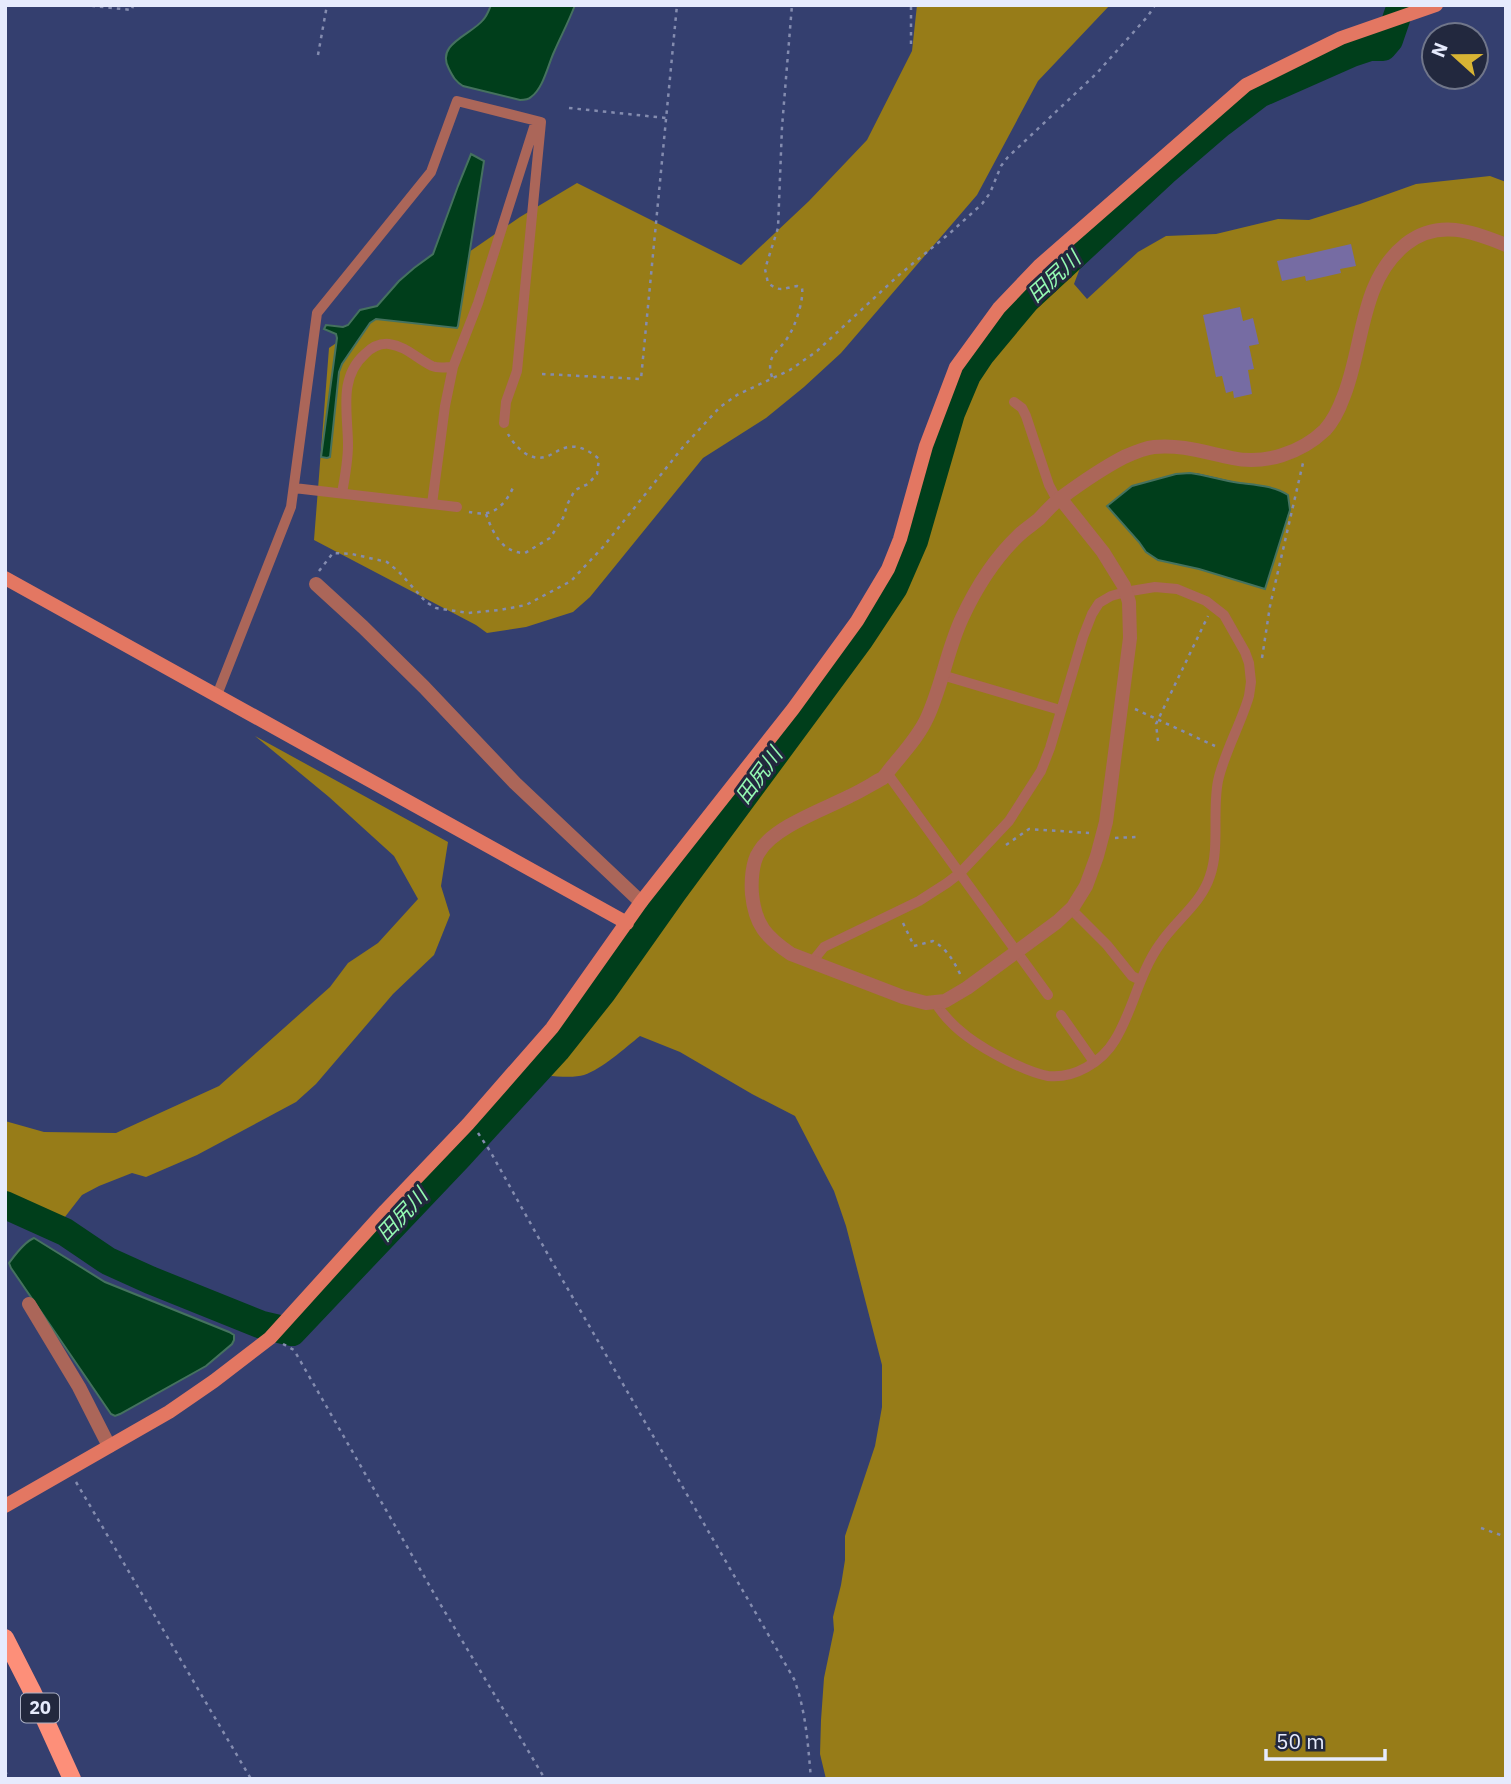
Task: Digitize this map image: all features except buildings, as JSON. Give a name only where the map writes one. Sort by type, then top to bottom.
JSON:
[{"type":"main road","name":"20","points":[[5,1638],[72,1779]]},
{"type":"street","points":[[5,1506],[169,1412],[270,1338],[468,1124],[552,1028],[641,902],[793,709],[872,597],[888,569],[900,539],[926,446],[956,368],[999,308],[1040,266],[1246,85],[1341,38],[1436,5]]},
{"type":"street","points":[[1059,499],[1103,552],[1129,602],[1130,638],[1122,704],[1102,836],[1086,886],[1071,909],[1057,922],[945,1001],[926,1003],[903,997],[791,954],[763,931],[754,912],[752,890],[758,852],[771,838],[800,820],[883,778],[914,740],[927,719],[960,621],[976,589],[990,568],[1019,535],[1059,499],[1125,457],[1152,447],[1181,448],[1234,459],[1254,460],[1279,457],[1304,445],[1326,428],[1338,410],[1349,383],[1371,295],[1399,249],[1417,236],[1456,230],[1475,232],[1506,245]]},
{"type":"street","points":[[5,578],[627,923]]},
{"type":"street","points":[[316,584],[424,687],[524,792],[641,902]]},
{"type":"street","points":[[29,1304],[79,1387],[109,1446]]},
{"type":"lane","points":[[217,695],[291,507],[317,313],[431,172],[457,101],[541,122],[517,371],[506,402],[504,422]]},
{"type":"lane","points":[[432,504],[444,406],[453,367],[478,303],[537,121]]},
{"type":"lane","points":[[342,493],[348,449],[346,390],[355,364],[371,348],[380,344],[400,347],[439,368],[453,367]]},
{"type":"lane","points":[[1014,402],[1022,408],[1026,416],[1049,485],[1059,499]]},
{"type":"lane","points":[[294,488],[457,507]]},
{"type":"lane","points":[[812,962],[824,947],[919,901],[960,873],[1009,821],[1041,771],[1092,614],[1100,603],[1111,596],[1155,587],[1169,587],[1206,601],[1224,615],[1245,652],[1249,663],[1250,696],[1219,781],[1214,862],[1205,891],[1160,944],[1140,980],[1115,1042],[1103,1055],[1082,1070],[1062,1076],[1046,1076],[1002,1058],[952,1026],[935,1002]]},
{"type":"lane","points":[[943,675],[1060,710]]},
{"type":"lane","points":[[887,773],[1048,995]]},
{"type":"lane","points":[[1071,909],[1107,944],[1132,976],[1140,980]]},
{"type":"lane","points":[[1061,1015],[1094,1062]]},
{"type":"path","points":[[83,5],[132,10],[133,5]]},
{"type":"path","points":[[318,55],[327,5]]},
{"type":"path","points":[[541,374],[641,379],[677,5]]},
{"type":"path","points":[[772,378],[769,367],[773,355],[788,338],[804,296],[802,288],[797,286],[775,288],[768,283],[765,269],[778,228],[782,127],[792,5]]},
{"type":"path","points":[[911,5],[911,44]]},
{"type":"path","points":[[316,584],[316,576],[333,553],[352,554],[387,562],[426,602],[436,608],[468,612],[526,605],[571,581],[603,547],[683,447],[720,407],[737,395],[790,370],[817,351],[899,275],[982,204],[1008,157],[1097,73],[1155,5]]},
{"type":"path","points":[[569,108],[666,118]]},
{"type":"path","points":[[486,514],[492,531],[503,545],[509,551],[525,553],[550,538],[575,491],[588,484],[597,474],[599,458],[589,450],[570,447],[539,458],[520,450],[512,441],[504,422]]},
{"type":"path","points":[[1261,662],[1270,606],[1300,478],[1304,445]]},
{"type":"path","points":[[457,507],[468,512],[486,514],[505,502],[514,485]]},
{"type":"path","points":[[1158,741],[1158,718],[1213,606]]},
{"type":"path","points":[[1122,704],[1158,718],[1228,753]]},
{"type":"path","points":[[988,844],[996,850],[1029,829],[1136,837]]},
{"type":"path","points":[[898,912],[914,946],[933,940],[941,945],[957,966],[967,988]]},
{"type":"path","points":[[468,1124],[477,1131],[490,1151],[794,1679],[801,1698],[807,1733],[811,1779]]},
{"type":"path","points":[[270,1338],[294,1350],[436,1597],[545,1779]]},
{"type":"path","points":[[69,1470],[251,1779]]},
{"type":"path","points":[[1481,1528],[1506,1537]]},
{"type":"path","points":[[5,1771],[9,1779]]},
{"type":"shaded area","points":[[491,5],[575,5],[542,83],[530,98],[520,100],[463,86],[449,69],[446,60],[450,46],[483,20]]},
{"type":"shaded area","points":[[917,5],[1110,5],[1038,81],[977,195],[841,353],[766,418],[703,458],[590,597],[573,612],[526,627],[487,633],[314,540],[329,348],[520,217],[577,183],[741,265],[809,201],[867,140],[912,51]]},
{"type":"shaded area","points":[[471,154],[484,161],[458,326],[376,319],[370,323],[339,372],[330,457],[321,457],[337,338],[336,334],[324,329],[326,325],[348,325],[360,310],[377,306],[399,281],[433,254]]},
{"type":"shaded area","points":[[1490,176],[1506,182],[1506,1779],[826,1779],[820,1754],[824,1678],[845,1560],[845,1536],[875,1446],[882,1407],[882,1365],[846,1226],[834,1191],[795,1116],[680,1052],[640,1036],[606,1063],[584,1075],[565,1077],[528,1074],[614,967],[877,607],[906,551],[941,433],[962,379],[995,328],[1036,283],[1125,199],[1139,209],[1083,260],[1074,284],[1087,299],[1138,252],[1166,236],[1216,234],[1278,219],[1309,220],[1416,184]],"holes":[[[1184,473],[1250,484],[1290,510],[1265,589],[1158,560],[1146,552],[1107,506],[1132,486]]]},
{"type":"shaded area","points":[[1190,473],[1265,486],[1288,495],[1290,510],[1265,589],[1158,560],[1146,552],[1107,506],[1132,486]]},
{"type":"shaded area","points":[[255,736],[448,842],[441,886],[450,915],[434,955],[393,994],[316,1084],[296,1102],[197,1155],[146,1177],[132,1173],[99,1186],[82,1195],[61,1222],[5,1198],[5,1121],[44,1132],[116,1133],[219,1086],[330,987],[348,963],[378,943],[418,899],[394,856],[329,797]]},
{"type":"shaded area","points":[[34,1238],[105,1282],[229,1332],[234,1335],[232,1344],[206,1366],[120,1414],[111,1414],[11,1268],[9,1263],[14,1256]]},
{"type":"waterway","name":"田尻川","points":[[5,1205],[65,1232],[108,1261],[150,1280],[262,1325],[292,1332],[557,1049],[603,991],[859,640],[894,587],[914,541],[951,413],[967,375],[1026,300],[1164,172],[1259,94],[1352,53],[1370,47],[1383,47],[1389,40],[1401,5]]}]
